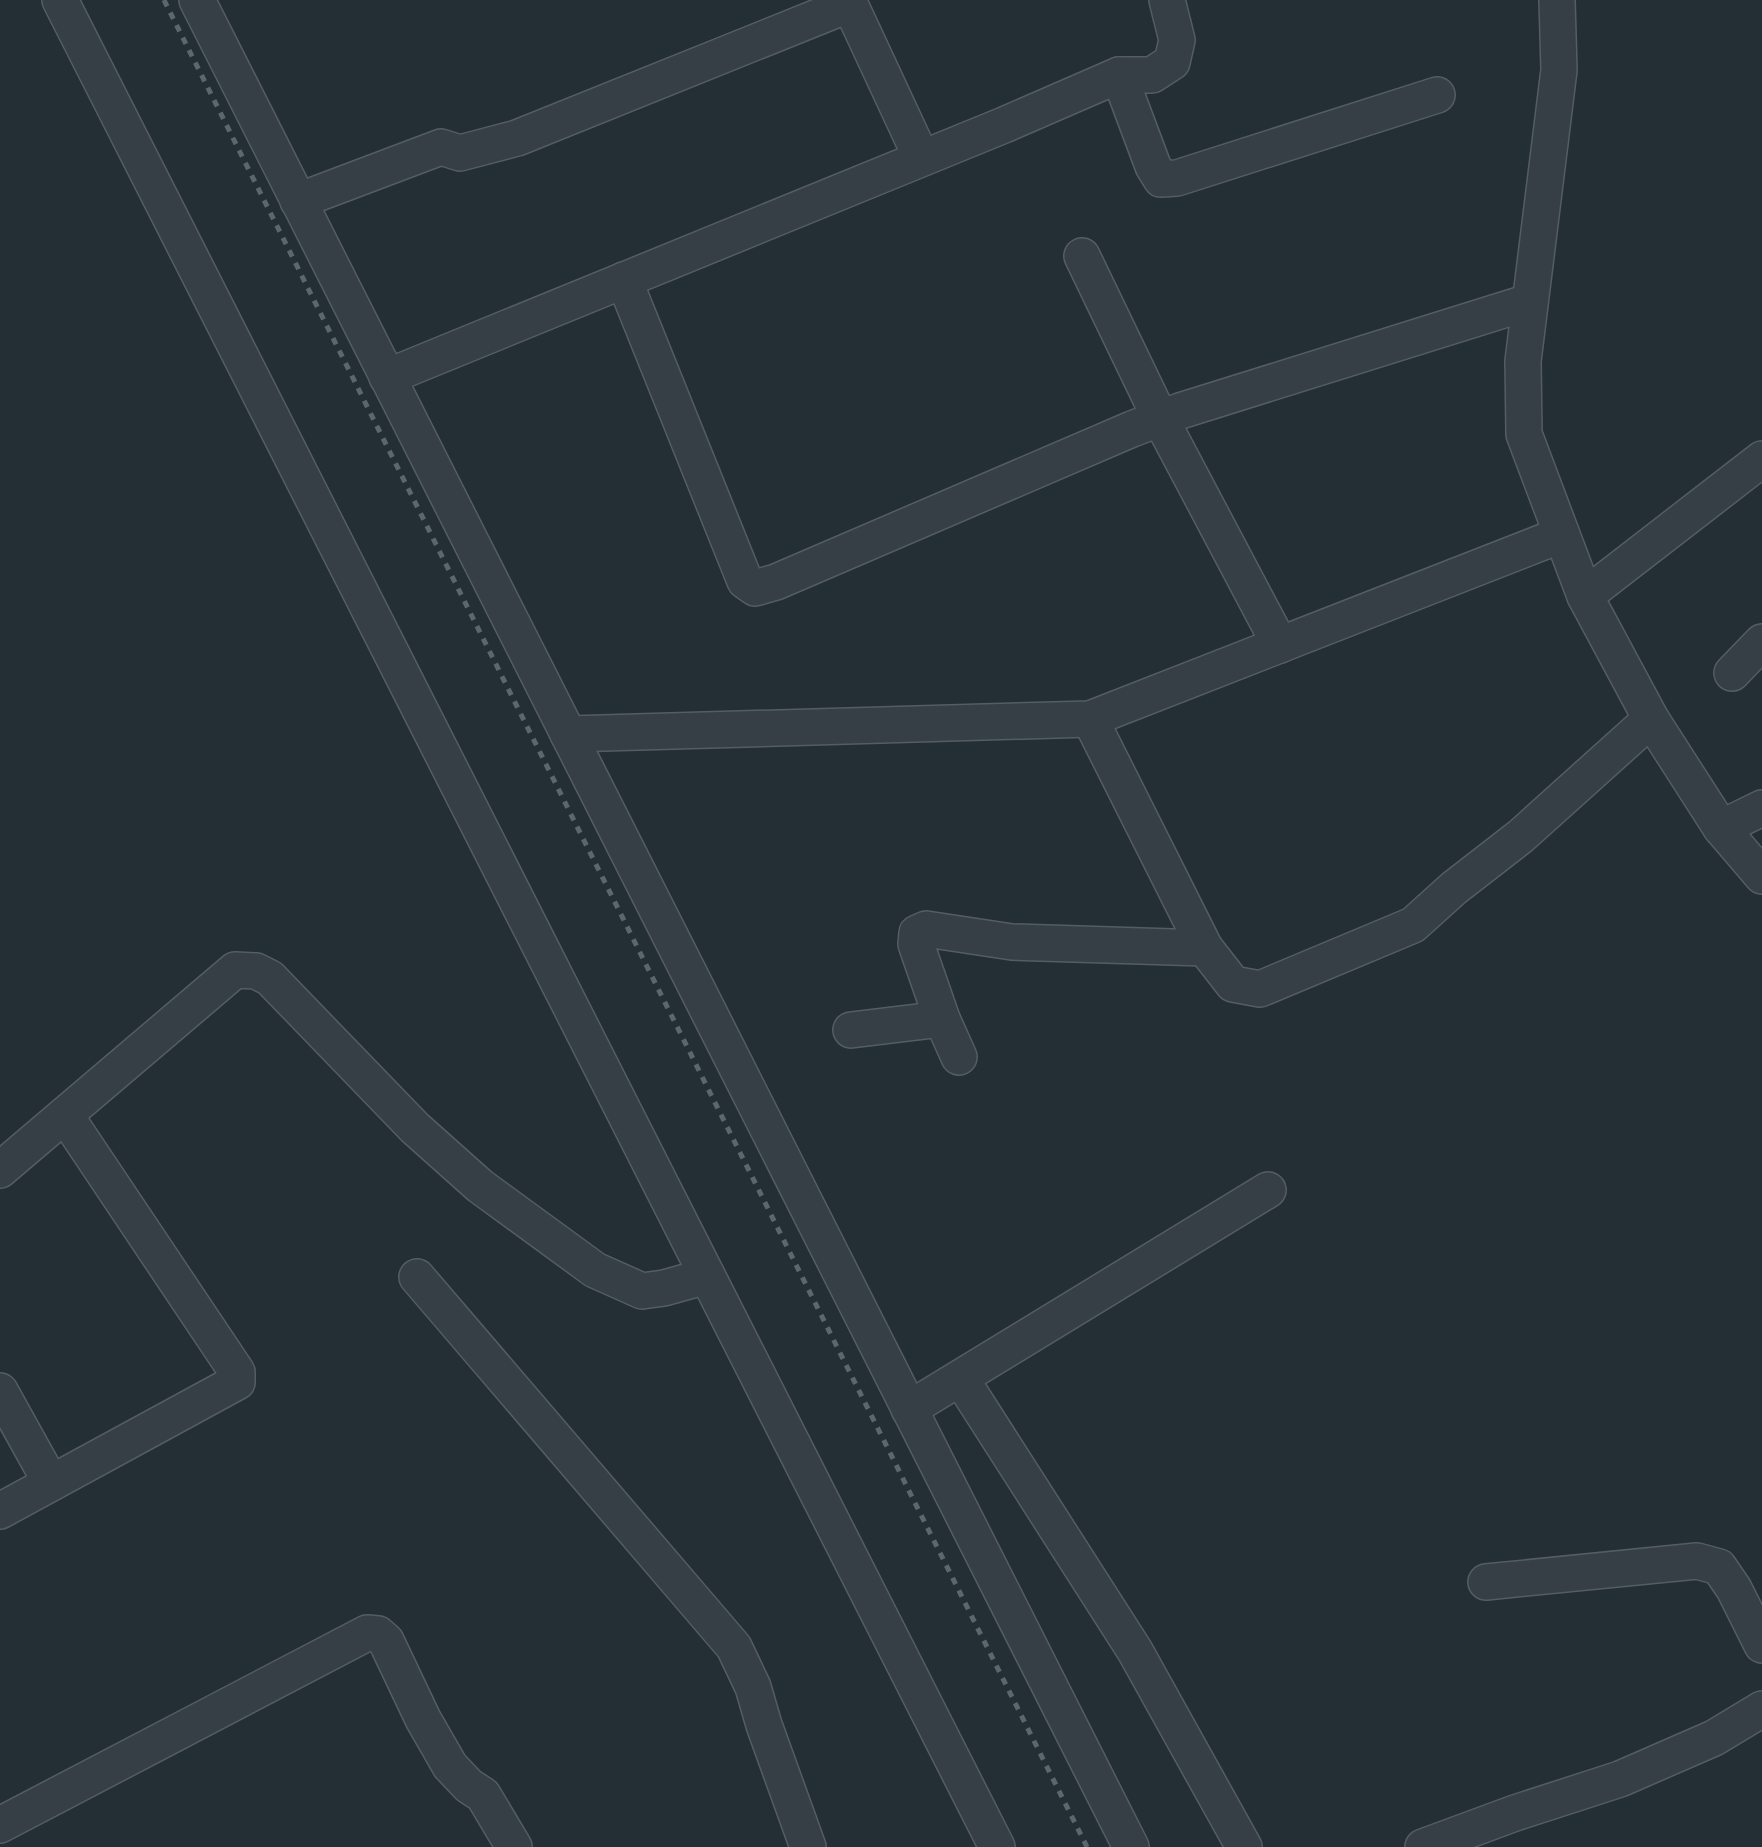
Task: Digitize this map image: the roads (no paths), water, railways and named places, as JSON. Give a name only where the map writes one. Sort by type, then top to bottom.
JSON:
[{"type":"street","points":[[60,0],[997,1847]]},
{"type":"street","points":[[197,0],[1131,1847]]},
{"type":"street","points":[[387,377],[1004,125],[1119,75],[1152,75],[1172,62],[1177,40],[1167,0]]},
{"type":"street","points":[[1557,0],[1559,71],[1523,361],[1524,434],[1585,596],[1651,719],[1721,828],[1762,876]]},
{"type":"street","points":[[298,201],[441,148],[460,153],[517,138],[849,2],[921,157]]},
{"type":"street","points":[[1119,75],[1153,166],[1161,179],[1177,177],[1437,95]]},
{"type":"street","points":[[1082,256],[1160,418],[1280,645]]},
{"type":"street","points":[[624,280],[745,581],[755,588],[776,582],[1160,418],[1529,302]]},
{"type":"street","points":[[1585,596],[1762,459]]},
{"type":"street","points":[[568,734],[1090,719],[1562,535]]},
{"type":"street","points":[[1732,673],[1762,642]]},
{"type":"street","points":[[1090,719],[1205,948],[1233,984],[1260,989],[1413,925],[1454,888],[1521,836],[1651,719]]},
{"type":"street","points":[[1721,828],[1762,808]]},
{"type":"street","points":[[958,1057],[916,944],[917,933],[926,929],[1012,942],[1205,948]]},
{"type":"street","points":[[0,1170],[236,971],[256,971],[271,978],[415,1128],[480,1186],[595,1270],[642,1290],[664,1288],[708,1276]]},
{"type":"street","points":[[851,1030],[942,1019]]},
{"type":"street","points":[[0,1511],[237,1382],[239,1377],[65,1115]]},
{"type":"street","points":[[909,1409],[1268,1190]]},
{"type":"street","points":[[417,1277],[734,1647],[753,1687],[764,1726],[808,1847]]},
{"type":"street","points":[[961,1379],[1135,1651],[1244,1847]]},
{"type":"street","points":[[0,1391],[51,1483]]},
{"type":"street","points":[[1486,1582],[1697,1560],[1719,1567],[1734,1589],[1762,1645]]},
{"type":"street","points":[[0,1825],[367,1633],[378,1634],[386,1642],[450,1766],[469,1786],[483,1795],[514,1847]]},
{"type":"street","points":[[1423,1847],[1515,1813],[1620,1779],[1714,1738],[1762,1709]]},
{"type":"railway","points":[[164,0],[1087,1847]]}]
